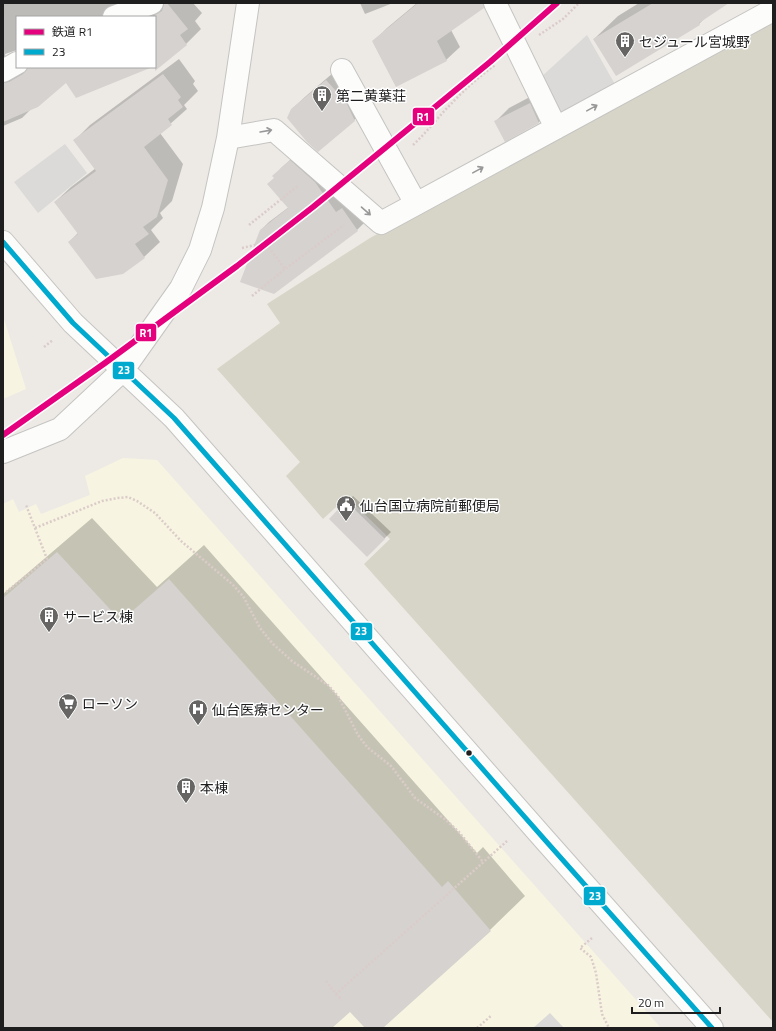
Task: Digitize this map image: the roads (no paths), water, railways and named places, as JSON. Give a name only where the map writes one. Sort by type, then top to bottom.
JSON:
[{"type":"street","points":[[117,16],[152,3]]},
{"type":"street","points":[[3,452],[60,428],[123,370],[180,288],[200,250],[214,208],[228,138],[248,3]]},
{"type":"street","points":[[495,3],[556,128]]},
{"type":"street","points":[[228,138],[274,130],[381,223],[773,10]]},
{"type":"street","points":[[3,71],[16,64]]},
{"type":"street","points":[[342,70],[416,204]]},
{"type":"street","points":[[3,242],[73,323],[174,418],[712,1028]]},
{"type":"rail line","name":"R1","points":[[3,435],[105,363],[237,266],[313,207],[490,62],[557,3]]},
{"type":"place","name":"セジュール宮城野","points":[[625,58]]},
{"type":"place","name":"第二黄葉荘","points":[[322,112]]},
{"type":"place","name":"仙台国立病院前郵便局","points":[[346,522]]},
{"type":"place","name":"サービス棟","points":[[49,633]]},
{"type":"place","name":"ローソン","points":[[68,720]]},
{"type":"place","name":"仙台医療センター","points":[[198,726]]},
{"type":"place","name":"本棟","points":[[186,804]]}]
